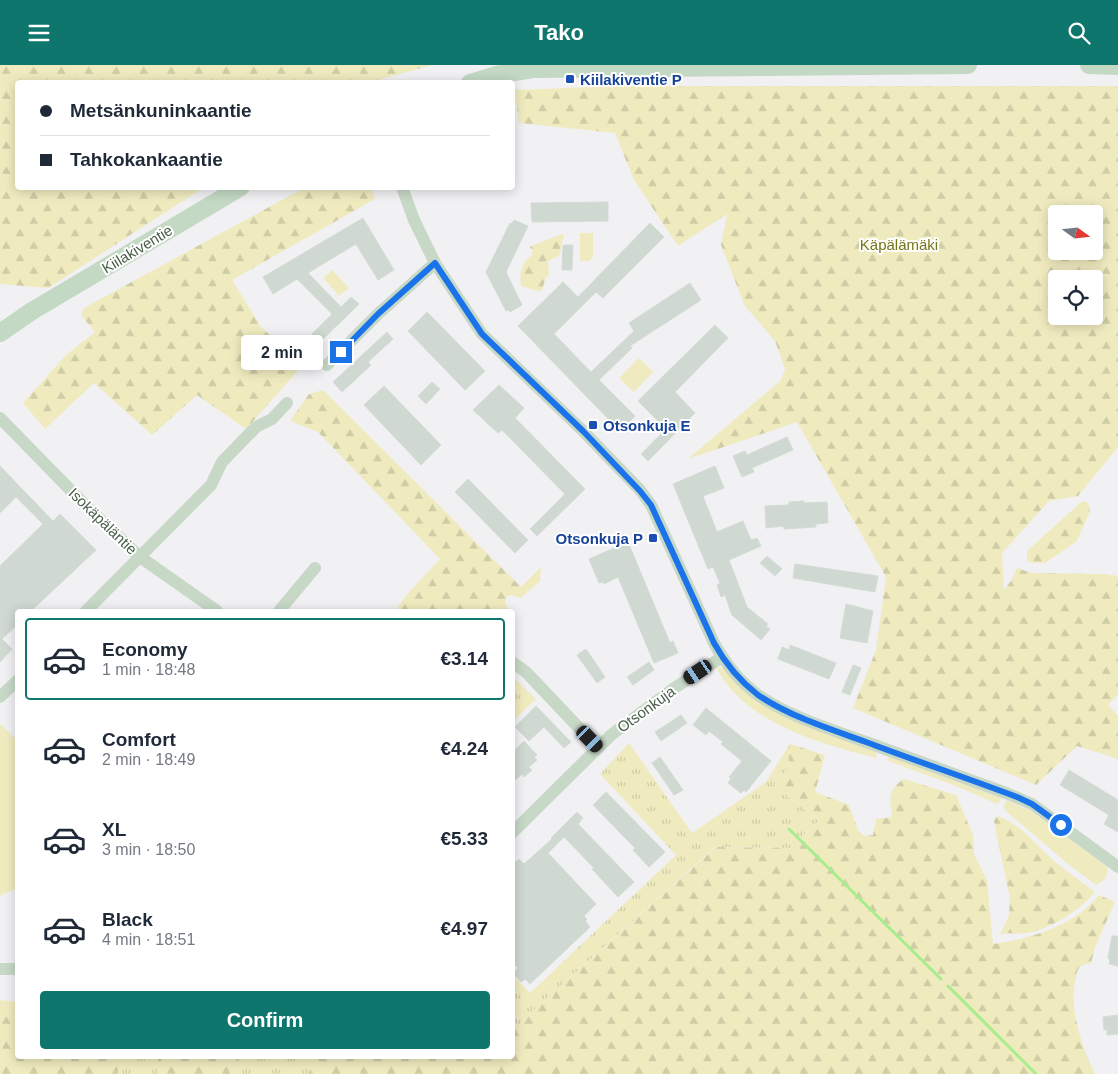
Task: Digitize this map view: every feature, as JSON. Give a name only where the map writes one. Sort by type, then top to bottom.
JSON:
[{"type":"street","points":[[480,80],[496,75],[533,69],[968,65]]},
{"type":"street","points":[[1090,65],[1118,66]]},
{"type":"street","name":"Kiilakiventie","points":[[0,333],[32,311],[236,190]]},
{"type":"street","points":[[403,190],[414,220],[435,263],[482,334],[583,431],[651,505],[722,657],[737,676],[757,694],[776,706],[820,726],[1032,804],[1118,867]]},
{"type":"street","points":[[327,365],[378,314],[435,263]]},
{"type":"street","name":"Kiilakiventie","points":[[0,321],[32,311]]},
{"type":"street","points":[[88,609],[211,485],[222,462],[256,427],[272,419],[287,403]]},
{"type":"street","name":"Isokäpäläntie","points":[[0,418],[87,507],[140,557],[214,609]]},
{"type":"street","points":[[281,609],[315,568]]},
{"type":"street","name":"Otsonkuja","points":[[515,830],[598,748],[631,719],[722,657]]},
{"type":"street","points":[[515,664],[526,672],[598,748]]},
{"type":"street","points":[[0,697],[15,683]]},
{"type":"street","points":[[0,969],[15,969]]},
{"type":"green space","points":[[0,65],[432,65],[379,80],[15,80],[15,190],[200,190],[48,288],[0,284]]},
{"type":"green space","name":"Käpälämäki","points":[[620,86],[1118,86],[1118,447],[1078,496],[1049,501],[1002,553],[1004,590],[1017,568],[1031,573],[1105,574],[1118,576],[1118,694],[1108,705],[1118,716],[1118,759],[1077,746],[1036,785],[853,708],[876,650],[886,577],[797,422],[688,459],[781,380],[785,369],[775,341],[745,306],[721,245],[727,214],[678,246],[634,180],[615,133],[519,123],[515,90]]},
{"type":"green space","points":[[300,190],[372,190],[375,199],[232,280],[261,327],[303,365],[246,429],[197,395],[152,435],[94,383],[45,429],[23,403],[66,355],[95,332],[81,315],[84,308]]},
{"type":"green space","points":[[580,233],[593,233],[593,257],[589,261],[580,261]]},
{"type":"green space","points":[[562,234],[564,235],[559,256],[548,261],[549,275],[546,277],[542,290],[537,291],[521,286],[522,269],[525,262],[531,256],[533,250],[530,248],[531,246]]},
{"type":"green space","points":[[332,270],[349,288],[339,296],[323,278]]},
{"type":"green space","points":[[639,358],[653,372],[634,392],[619,378]]},
{"type":"green space","points":[[323,390],[521,587],[541,567],[540,581],[521,598],[510,595],[506,598],[505,603],[508,609],[396,609],[409,592],[440,559],[318,432],[290,421],[309,394]]},
{"type":"green space","points":[[1084,501],[1088,503],[1090,511],[1077,541],[1045,563],[1027,561],[1027,551]]},
{"type":"green space","points":[[716,667],[722,668],[733,678],[876,752],[877,758],[809,738],[764,717],[745,703],[729,686]]},
{"type":"green space","points":[[515,679],[536,699],[515,719]]},
{"type":"green space","points":[[0,724],[15,738],[15,889],[0,896]]},
{"type":"green space","points":[[629,743],[692,833],[766,782],[790,744],[788,768],[774,785],[819,821],[790,848],[715,847],[525,1018],[515,1030],[515,977],[530,993],[676,855],[600,774]]},
{"type":"green space","points":[[790,744],[825,755],[815,792],[849,805],[858,830],[864,836],[873,835],[876,819],[892,817],[890,800],[892,791],[904,779],[956,795],[973,835],[974,854],[987,880],[993,944],[1037,934],[1064,923],[1077,915],[1099,895],[1115,902],[1095,947],[1091,963],[1082,965],[1078,970],[1074,989],[1075,1014],[1081,1040],[1095,1074],[309,1074],[317,1059],[515,1059],[515,1030],[525,1018],[716,847],[790,848],[819,821],[774,785],[788,768]]},
{"type":"green space","points":[[890,757],[1001,798],[997,804],[956,786],[886,760]]},
{"type":"green space","points":[[1006,800],[1031,811],[1108,867],[1105,878],[1096,885],[1068,864],[1005,810]]},
{"type":"green space","points":[[997,816],[1006,819],[1020,829],[1052,859],[1095,892],[1081,906],[1056,923],[1028,933],[1000,935],[1009,915],[1010,898],[994,821]]},
{"type":"green space","points":[[0,1000],[15,1002],[15,1059],[118,1059],[118,1074],[0,1074]]},
{"type":"green space","points":[[118,1059],[158,1059],[158,1074],[118,1074]]},
{"type":"green space","points":[[158,1059],[239,1059],[230,1074],[158,1074]]},
{"type":"green space","points":[[239,1059],[317,1059],[309,1074],[230,1074]]},
{"type":"building","points":[[608,202],[608,221],[532,222],[531,203]]},
{"type":"building","points":[[363,218],[394,270],[378,280],[356,244],[308,273],[341,307],[351,297],[359,304],[316,346],[308,338],[332,314],[297,279],[273,294],[263,277]]},
{"type":"building","points":[[514,220],[528,226],[506,272],[522,305],[510,312],[506,311],[486,272],[510,223],[512,224]]},
{"type":"building","points":[[650,223],[664,237],[603,298],[596,292],[554,334],[591,372],[634,331],[629,323],[690,283],[701,300],[630,346],[632,348],[599,380],[635,416],[620,431],[518,326],[563,282],[578,297]]},
{"type":"building","points":[[563,245],[573,245],[572,270],[562,270]]},
{"type":"building","points":[[427,312],[485,371],[465,390],[408,331]]},
{"type":"building","points":[[715,325],[728,338],[675,392],[695,413],[648,461],[641,454],[666,429],[638,401]]},
{"type":"building","points":[[387,332],[393,339],[368,362],[371,365],[342,392],[333,382]]},
{"type":"building","points":[[432,382],[440,389],[426,404],[418,396]]},
{"type":"building","points":[[499,385],[524,408],[515,418],[585,489],[537,536],[530,529],[565,494],[502,430],[498,433],[473,410]]},
{"type":"building","points":[[384,386],[441,445],[421,465],[364,405]]},
{"type":"building","points":[[787,437],[793,450],[752,468],[754,472],[742,477],[733,456],[745,451],[747,455]]},
{"type":"building","points":[[0,466],[53,521],[60,514],[96,550],[33,609],[15,609],[15,627],[2,639],[12,649],[0,662],[0,566],[43,524],[16,497],[0,513]]},
{"type":"building","points":[[715,466],[724,488],[703,496],[717,532],[743,521],[751,540],[757,538],[761,546],[729,560],[747,607],[768,624],[766,626],[770,629],[761,640],[732,615],[725,595],[721,597],[717,585],[720,583],[713,567],[708,569],[673,484]]},
{"type":"building","points":[[468,479],[528,540],[515,553],[455,492]]},
{"type":"building","points":[[804,501],[804,503],[827,502],[828,523],[816,524],[816,527],[784,529],[783,526],[766,528],[765,506],[789,505],[789,502]]},
{"type":"building","points":[[628,542],[670,643],[673,641],[678,653],[654,663],[618,577],[604,584],[603,582],[599,583],[589,559]]},
{"type":"building","points":[[767,556],[782,569],[775,576],[760,563]]},
{"type":"building","points":[[795,564],[878,576],[875,592],[793,578]]},
{"type":"building","points":[[846,604],[873,611],[867,643],[840,638]]},
{"type":"building","points":[[790,645],[836,663],[829,679],[778,659],[782,647],[789,650]]},
{"type":"building","points":[[586,649],[605,677],[597,683],[577,655]]},
{"type":"building","points":[[649,662],[654,670],[633,685],[627,677]]},
{"type":"building","points":[[853,665],[861,668],[850,695],[842,692]]},
{"type":"building","points":[[536,706],[571,742],[564,748],[544,727],[529,741],[515,727]]},
{"type":"building","points":[[706,708],[771,761],[746,792],[744,790],[741,793],[728,783],[731,779],[729,777],[742,761],[721,744],[723,742],[709,731],[706,735],[693,725]]},
{"type":"building","points":[[681,715],[687,723],[661,741],[655,732]]},
{"type":"building","points":[[524,741],[537,755],[534,757],[537,760],[529,767],[532,770],[524,777],[522,774],[515,780],[515,750]]},
{"type":"building","points":[[660,757],[683,790],[674,795],[652,763]]},
{"type":"building","points":[[1069,770],[1118,800],[1118,832],[1104,824],[1109,815],[1060,785]]},
{"type":"building","points":[[606,792],[665,852],[649,867],[633,850],[635,848],[593,805]]},
{"type":"building","points":[[577,812],[583,818],[578,824],[634,882],[618,897],[592,869],[594,868],[564,837],[548,853],[596,904],[584,916],[587,919],[585,921],[590,927],[530,984],[525,979],[521,982],[515,975],[515,971],[518,968],[515,965],[515,862],[519,859],[524,864]]},
{"type":"building","points":[[1112,936],[1118,936],[1118,966],[1109,964],[1110,959],[1108,958]]},
{"type":"building","points":[[1118,1015],[1118,1034],[1107,1035],[1107,1029],[1104,1030],[1103,1017]]},
{"type":"waterway","points":[[789,829],[941,979]]},
{"type":"waterway","points":[[948,986],[1036,1074]]},
{"type":"place","name":"Kiilakiventie P","points":[[570,79]]},
{"type":"place","name":"Otsonkuja E","points":[[593,425]]},
{"type":"place","name":"Otsonkuja P","points":[[653,538]]},
{"type":"route","points":[[341,352],[378,314],[435,263],[482,334],[583,431],[651,505],[714,643],[737,676],[757,694],[776,706],[820,726],[1017,797],[1032,804],[1061,825]]}]
